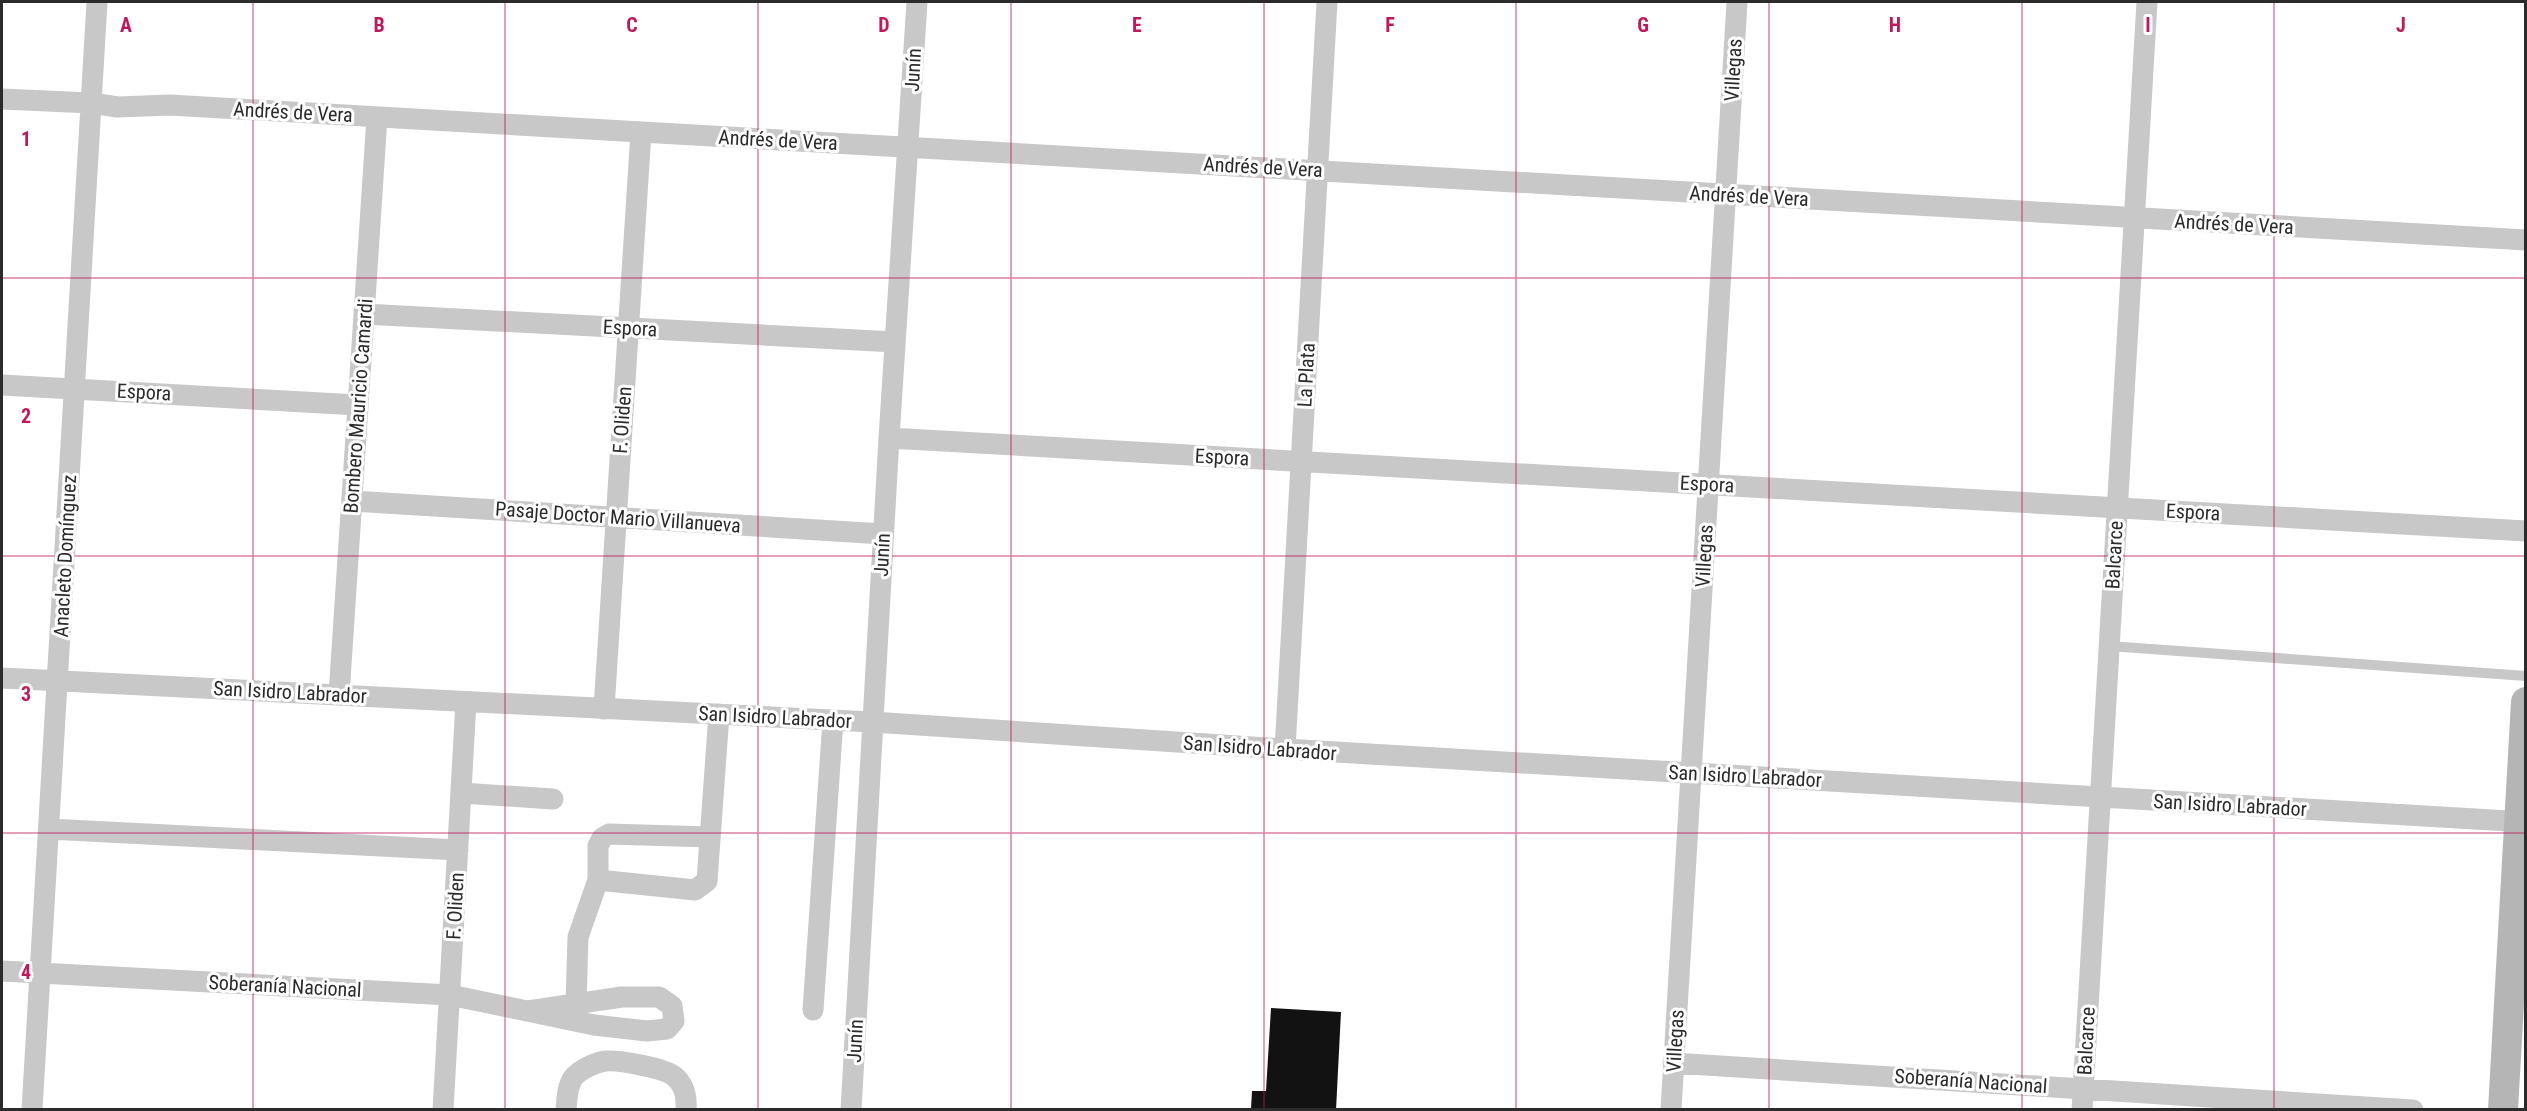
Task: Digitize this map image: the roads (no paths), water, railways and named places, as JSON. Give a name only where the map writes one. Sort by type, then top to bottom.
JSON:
[{"type":"main road","points":[[2503,1110],[2522,822],[2526,702]]},
{"type":"street","name":"Anacleto Domínguez","points":[[32,1110],[97,2]]},
{"type":"street","name":"Junín","points":[[852,1110],[872,722],[917,2]]},
{"type":"street","name":"La Plata","points":[[1286,749],[1327,2]]},
{"type":"street","name":"Villegas","points":[[1671,1110],[1737,2]]},
{"type":"street","name":"Balcarce","points":[[2082,1110],[2147,2]]},
{"type":"street","name":"Andrés de Vera","points":[[2,99],[91,103],[118,107],[170,105],[2526,240]]},
{"type":"street","name":"Bombero Mauricio Camardi","points":[[339,695],[376,117]]},
{"type":"street","name":"F. Oliden","points":[[604,709],[641,132]]},
{"type":"street","name":"Espora","points":[[364,314],[895,342]]},
{"type":"street","name":"Espora","points":[[2,385],[358,405]]},
{"type":"street","name":"Espora","points":[[889,438],[2526,531]]},
{"type":"street","name":"Pasaje Doctor Mario Villanueva","points":[[352,501],[884,534]]},
{"type":"street","name":"San Isidro Labrador","points":[[2,678],[872,722],[1286,749],[2522,822]]},
{"type":"street","name":"F. Oliden","points":[[443,1110],[466,702]]},
{"type":"street","points":[[598,880],[695,890],[706,881],[719,714]]},
{"type":"street","points":[[813,1010],[832,720]]},
{"type":"street","points":[[461,793],[554,799]]},
{"type":"street","points":[[49,829],[458,850]]},
{"type":"street","points":[[576,1004],[578,937],[598,880],[598,846],[602,838],[609,834],[710,837]]},
{"type":"street","name":"Soberanía Nacional","points":[[2,971],[450,995],[594,1025],[647,1031],[667,1029],[674,1021],[672,1006],[659,997],[622,997],[528,1011]]},
{"type":"street","points":[[566,1110],[567,1092],[574,1077],[590,1066],[605,1061],[660,1069],[673,1075],[684,1089],[686,1110]]},
{"type":"street","name":"Soberanía Nacional","points":[[1673,1063],[2413,1110]]},
{"type":"lane","points":[[2109,646],[2526,676]]}]
